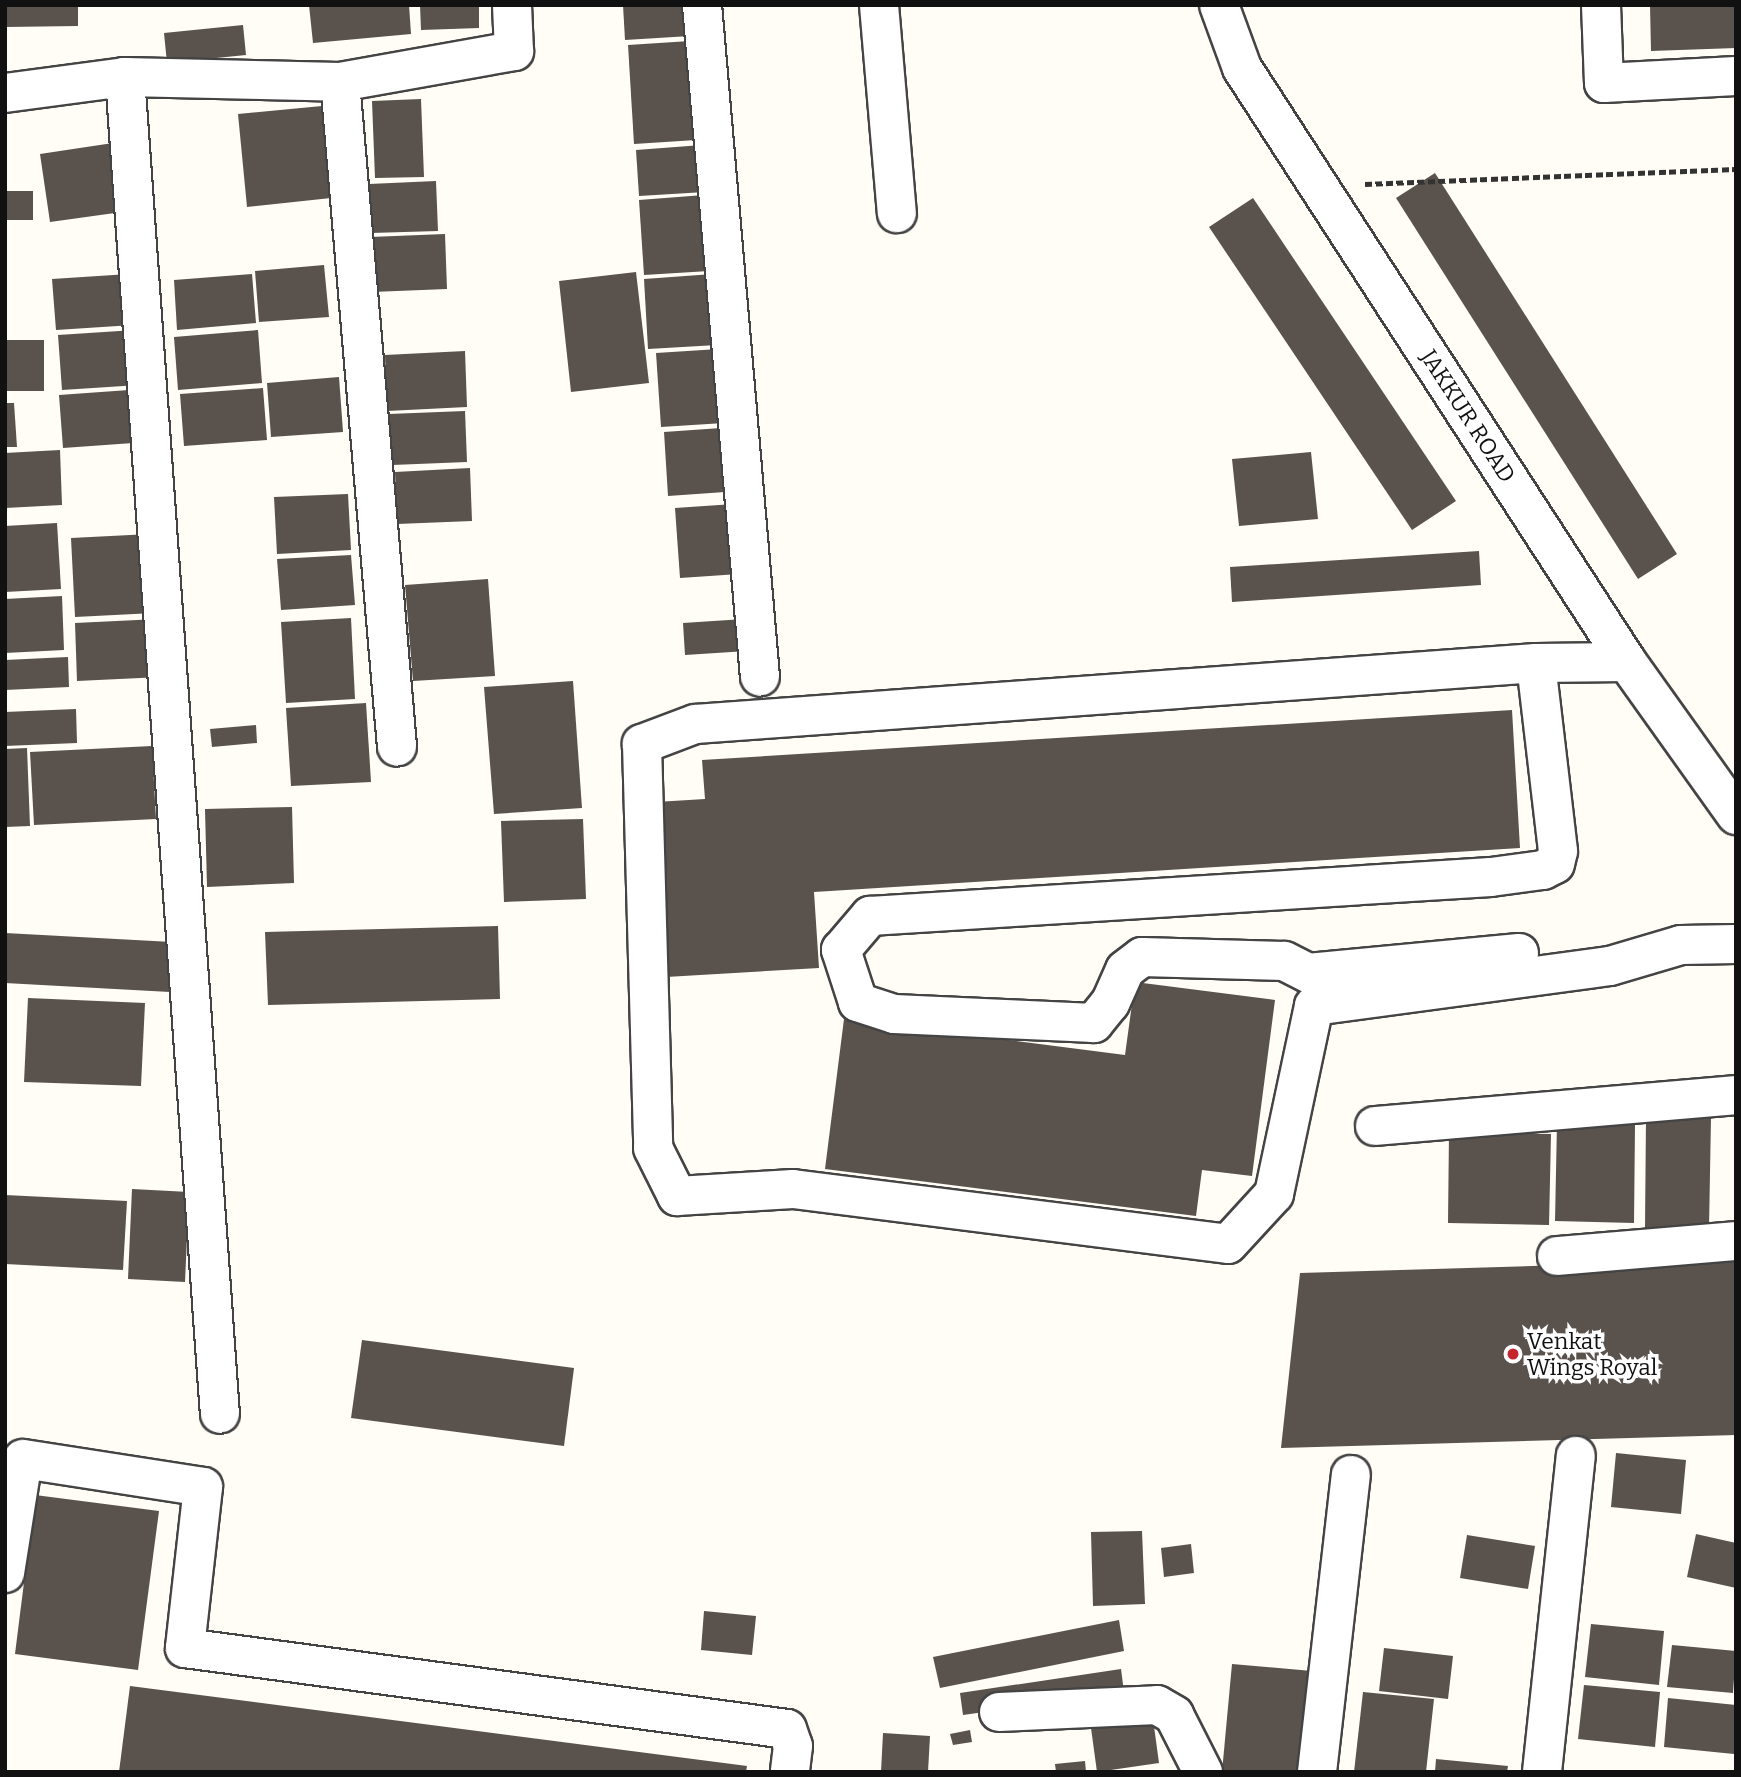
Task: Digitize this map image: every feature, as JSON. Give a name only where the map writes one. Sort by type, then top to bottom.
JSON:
[{"type":"street","points":[[5,93],[125,77],[340,82],[514,51],[512,5]]},
{"type":"street","points":[[702,5],[760,677]]},
{"type":"street","points":[[879,5],[897,213]]},
{"type":"street","name":"JAKKUR ROAD","points":[[1219,5],[1242,68],[1627,662],[1732,802]]},
{"type":"street","points":[[1601,5],[1604,83],[1736,76]]},
{"type":"street","points":[[125,77],[220,1414]]},
{"type":"street","points":[[340,82],[397,747]]},
{"type":"street","points":[[1627,662],[1536,663],[695,724],[642,744],[653,1147],[677,1196],[793,1188],[1227,1244],[1274,1194],[1314,1006],[1610,966],[1681,945]]},
{"type":"street","points":[[1536,663],[1558,851],[1555,864],[1543,870],[1491,877],[870,916],[841,950],[858,1002],[894,1014],[1094,1023],[1110,1003],[1125,970],[1142,957],[1284,961],[1308,973],[1594,946],[1736,944]]},
{"type":"street","points":[[1375,1126],[1736,1095]]},
{"type":"street","points":[[1557,1256],[1736,1241]]},
{"type":"street","points":[[1542,1772],[1576,1456]]},
{"type":"street","points":[[5,1573],[23,1459],[203,1487],[185,1648],[787,1729],[793,1746],[790,1772]]},
{"type":"street","points":[[1317,1772],[1351,1475]]},
{"type":"street","points":[[999,1712],[1157,1705],[1174,1715],[1203,1772]]},
{"type":"path","points":[[1319,186],[1736,169]]},
{"type":"building","points":[[5,5],[78,5],[78,26],[5,27]]},
{"type":"building","points":[[309,5],[409,5],[411,34],[313,43]]},
{"type":"building","points":[[420,5],[479,5],[479,28],[421,30]]},
{"type":"building","points":[[623,5],[688,5],[690,36],[625,40]]},
{"type":"building","points":[[1650,5],[1736,5],[1736,48],[1651,51]]},
{"type":"building","points":[[243,25],[246,55],[167,63],[164,33]]},
{"type":"building","points":[[690,41],[696,140],[634,144],[628,45]]},
{"type":"building","points":[[421,99],[424,177],[375,178],[372,101]]},
{"type":"building","points":[[322,106],[331,198],[247,207],[238,114]]},
{"type":"building","points":[[113,143],[122,212],[50,222],[40,154]]},
{"type":"building","points":[[702,145],[705,192],[639,196],[636,150]]},
{"type":"building","points":[[1435,173],[1677,554],[1638,579],[1396,198]]},
{"type":"building","points":[[436,181],[438,231],[371,233],[369,184]]},
{"type":"building","points":[[5,191],[33,191],[33,220],[5,220]]},
{"type":"building","points":[[704,195],[709,271],[644,275],[639,200]]},
{"type":"building","points":[[1253,198],[1456,501],[1412,530],[1209,227]]},
{"type":"building","points":[[445,234],[447,289],[372,292],[370,237]]},
{"type":"building","points":[[324,265],[329,317],[259,322],[255,271]]},
{"type":"building","points":[[636,272],[649,383],[571,392],[559,281]]},
{"type":"building","points":[[129,274],[133,325],[56,330],[52,279]]},
{"type":"building","points":[[252,274],[256,323],[177,330],[174,280]]},
{"type":"building","points":[[713,274],[717,345],[648,349],[644,279]]},
{"type":"building","points":[[135,330],[139,385],[62,390],[58,335]]},
{"type":"building","points":[[258,330],[262,383],[178,390],[174,337]]},
{"type":"building","points":[[5,340],[44,340],[44,391],[5,391]]},
{"type":"building","points":[[719,349],[724,423],[661,427],[656,353]]},
{"type":"building","points":[[465,351],[467,407],[387,411],[385,355]]},
{"type":"building","points":[[339,377],[343,432],[271,437],[267,383]]},
{"type":"building","points":[[263,388],[267,440],[184,446],[180,394]]},
{"type":"building","points":[[143,389],[147,442],[63,448],[59,395]]},
{"type":"building","points":[[5,403],[14,403],[17,447],[5,447]]},
{"type":"building","points":[[465,411],[467,462],[392,465],[389,414]]},
{"type":"building","points":[[721,428],[725,492],[668,496],[664,432]]},
{"type":"building","points":[[60,450],[62,505],[5,508],[5,453]]},
{"type":"building","points":[[1311,452],[1318,519],[1239,526],[1232,459]]},
{"type":"building","points":[[470,468],[472,521],[397,524],[395,472]]},
{"type":"building","points":[[348,494],[351,550],[277,554],[274,497]]},
{"type":"building","points":[[734,504],[739,574],[680,578],[675,508]]},
{"type":"building","points":[[57,523],[61,589],[5,592],[5,526]]},
{"type":"building","points":[[150,534],[154,613],[75,617],[71,538]]},
{"type":"building","points":[[1479,551],[1481,585],[1232,602],[1230,567]]},
{"type":"building","points":[[351,555],[355,605],[281,610],[277,559]]},
{"type":"building","points":[[488,579],[495,676],[413,681],[405,585]]},
{"type":"building","points":[[62,596],[64,650],[5,653],[5,599]]},
{"type":"building","points":[[351,618],[355,699],[286,703],[281,622]]},
{"type":"building","points":[[158,619],[161,677],[77,681],[75,623]]},
{"type":"building","points":[[744,619],[747,651],[685,655],[683,623]]},
{"type":"building","points":[[68,657],[69,687],[5,690],[5,660]]},
{"type":"building","points":[[573,681],[582,808],[494,814],[484,687]]},
{"type":"building","points":[[366,703],[371,782],[291,786],[286,708]]},
{"type":"building","points":[[76,709],[77,743],[5,746],[5,712]]},
{"type":"building","points":[[1512,710],[1520,848],[814,892],[819,968],[666,977],[656,802],[705,799],[702,760]]},
{"type":"building","points":[[256,725],[257,743],[212,747],[210,729]]},
{"type":"building","points":[[152,746],[156,819],[34,825],[30,752]]},
{"type":"building","points":[[27,748],[30,826],[5,827],[5,749]]},
{"type":"building","points":[[292,807],[294,883],[207,887],[205,809]]},
{"type":"building","points":[[583,819],[586,899],[504,902],[501,821]]},
{"type":"building","points":[[498,926],[500,999],[268,1005],[265,932]]},
{"type":"building","points":[[5,933],[172,942],[170,992],[5,983]]},
{"type":"building","points":[[1135,982],[1275,1000],[1252,1176],[1202,1170],[1196,1216],[825,1169],[844,1019],[1125,1055]]},
{"type":"building","points":[[28,998],[145,1003],[141,1086],[24,1082]]},
{"type":"building","points":[[1646,1117],[1711,1117],[1709,1228],[1645,1228]]},
{"type":"building","points":[[1557,1123],[1635,1125],[1634,1223],[1555,1221]]},
{"type":"building","points":[[1449,1132],[1551,1134],[1549,1225],[1448,1223]]},
{"type":"building","points":[[132,1189],[189,1192],[185,1282],[128,1279]]},
{"type":"building","points":[[5,1195],[127,1201],[123,1270],[5,1264]]},
{"type":"building","name":"Venkat Wings Royal","points":[[1736,1260],[1736,1435],[1281,1448],[1300,1273]]},
{"type":"building","points":[[362,1340],[574,1368],[564,1446],[351,1418]]},
{"type":"building","points":[[1616,1453],[1686,1460],[1681,1514],[1611,1507]]},
{"type":"building","points":[[35,1495],[159,1511],[138,1670],[15,1654]]},
{"type":"building","points":[[1142,1531],[1145,1604],[1093,1606],[1091,1532]]},
{"type":"building","points":[[1696,1534],[1736,1543],[1736,1588],[1687,1577]]},
{"type":"building","points":[[1467,1535],[1535,1546],[1528,1589],[1460,1578]]},
{"type":"building","points":[[1191,1544],[1194,1573],[1164,1577],[1161,1548]]},
{"type":"building","points":[[704,1611],[756,1616],[752,1655],[701,1650]]},
{"type":"building","points":[[1119,1620],[1124,1651],[940,1688],[933,1657]]},
{"type":"building","points":[[1591,1624],[1664,1631],[1659,1685],[1585,1677]]},
{"type":"building","points":[[1672,1645],[1736,1651],[1733,1693],[1667,1687]]},
{"type":"building","points":[[1384,1648],[1453,1656],[1448,1699],[1379,1691]]},
{"type":"building","points":[[1232,1664],[1312,1671],[1301,1772],[1222,1772]]},
{"type":"building","points":[[1121,1669],[1124,1692],[963,1715],[960,1693]]},
{"type":"building","points":[[1584,1685],[1660,1692],[1655,1747],[1578,1739]]},
{"type":"building","points":[[130,1686],[747,1766],[746,1772],[119,1772]]},
{"type":"building","points":[[1363,1692],[1434,1699],[1426,1772],[1354,1772]]},
{"type":"building","points":[[1668,1698],[1736,1705],[1734,1754],[1664,1747]]},
{"type":"building","points":[[1153,1719],[1159,1763],[1097,1772],[1091,1728]]},
{"type":"building","points":[[970,1730],[972,1742],[953,1745],[950,1734]]},
{"type":"building","points":[[883,1733],[930,1736],[928,1772],[881,1772]]},
{"type":"building","points":[[1436,1759],[1508,1766],[1507,1772],[1435,1772]]},
{"type":"building","points":[[1085,1761],[1086,1772],[1056,1772],[1055,1764]]},
{"type":"place","name":"Venkat Wings Royal","points":[[1513,1354]]}]
